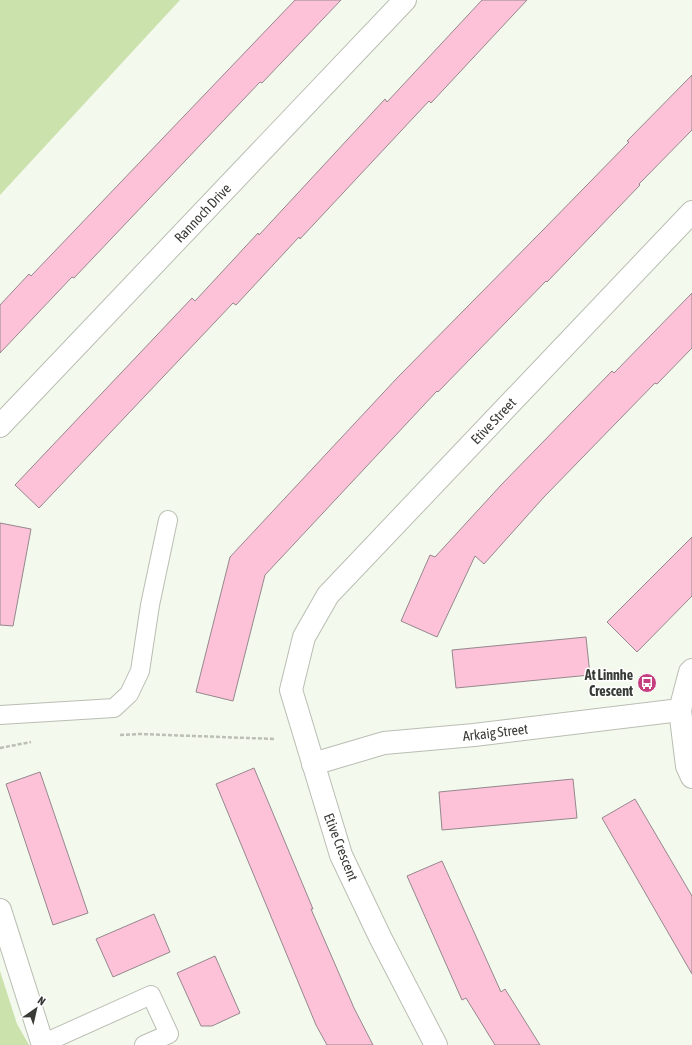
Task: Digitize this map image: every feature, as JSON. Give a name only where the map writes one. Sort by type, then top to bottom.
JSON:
[{"type":"street","name":"Rannoch Drive","points":[[0,426],[404,0]]},
{"type":"street","name":"Etive Street","points":[[304,637],[328,594],[692,212]]},
{"type":"street","name":"Etive Crescent","points":[[304,637],[291,690],[341,855],[380,937],[436,1045]]},
{"type":"street","points":[[692,670],[690,672],[680,710],[687,766],[692,777]]},
{"type":"street","name":"Arkaig Street","points":[[313,764],[384,743],[474,735],[680,710]]},
{"type":"street","points":[[0,910],[42,1045]]},
{"type":"lane","points":[[0,715],[114,708],[129,694],[140,671],[150,605],[168,520]]},
{"type":"lane","points":[[42,1045],[151,995],[169,1034],[144,1045]]},
{"type":"path","points":[[117,736],[140,734],[306,740]]},
{"type":"path","points":[[0,748],[32,742]]},
{"type":"green space","points":[[0,0],[180,0],[0,195]]},
{"type":"green space","points":[[0,971],[17,1024],[29,1045],[0,1045]]},
{"type":"building","points":[[295,0],[341,0],[262,83],[260,82],[74,278],[72,277],[0,353],[0,305],[29,274],[31,276]]},
{"type":"building","points":[[482,0],[527,0],[431,103],[429,101],[236,305],[233,303],[39,508],[15,485],[192,298],[195,301],[258,233],[259,235],[385,99],[387,102]]},
{"type":"building","points":[[692,75],[692,130],[547,282],[546,281],[438,392],[437,391],[265,575],[233,701],[196,692],[230,557],[397,378],[629,142],[627,141]]},
{"type":"building","points":[[692,293],[692,348],[657,384],[655,383],[544,497],[484,564],[475,556],[437,637],[401,621],[430,555],[435,557],[502,484],[612,371],[614,373]]},
{"type":"building","points":[[0,523],[31,529],[13,626],[0,625]]},
{"type":"building","points":[[692,537],[692,596],[637,652],[607,622]]},
{"type":"building","points":[[586,637],[590,675],[456,688],[452,650]]},
{"type":"building","points":[[254,768],[313,909],[311,909],[354,1008],[373,1045],[327,1045],[316,1025],[216,784]]},
{"type":"building","points":[[40,772],[88,913],[53,925],[6,784]]},
{"type":"building","points":[[573,779],[577,818],[442,830],[439,792]]},
{"type":"building","points":[[635,799],[692,896],[692,974],[602,818]]},
{"type":"building","points":[[442,861],[501,992],[505,989],[540,1045],[495,1045],[466,998],[462,1000],[407,876]]},
{"type":"building","points":[[154,914],[170,952],[113,977],[96,939]]},
{"type":"building","points":[[215,956],[240,1013],[212,1026],[201,1026],[177,973]]},
{"type":"place","name":"At Linnhe Crescent","points":[[647,683]]}]
